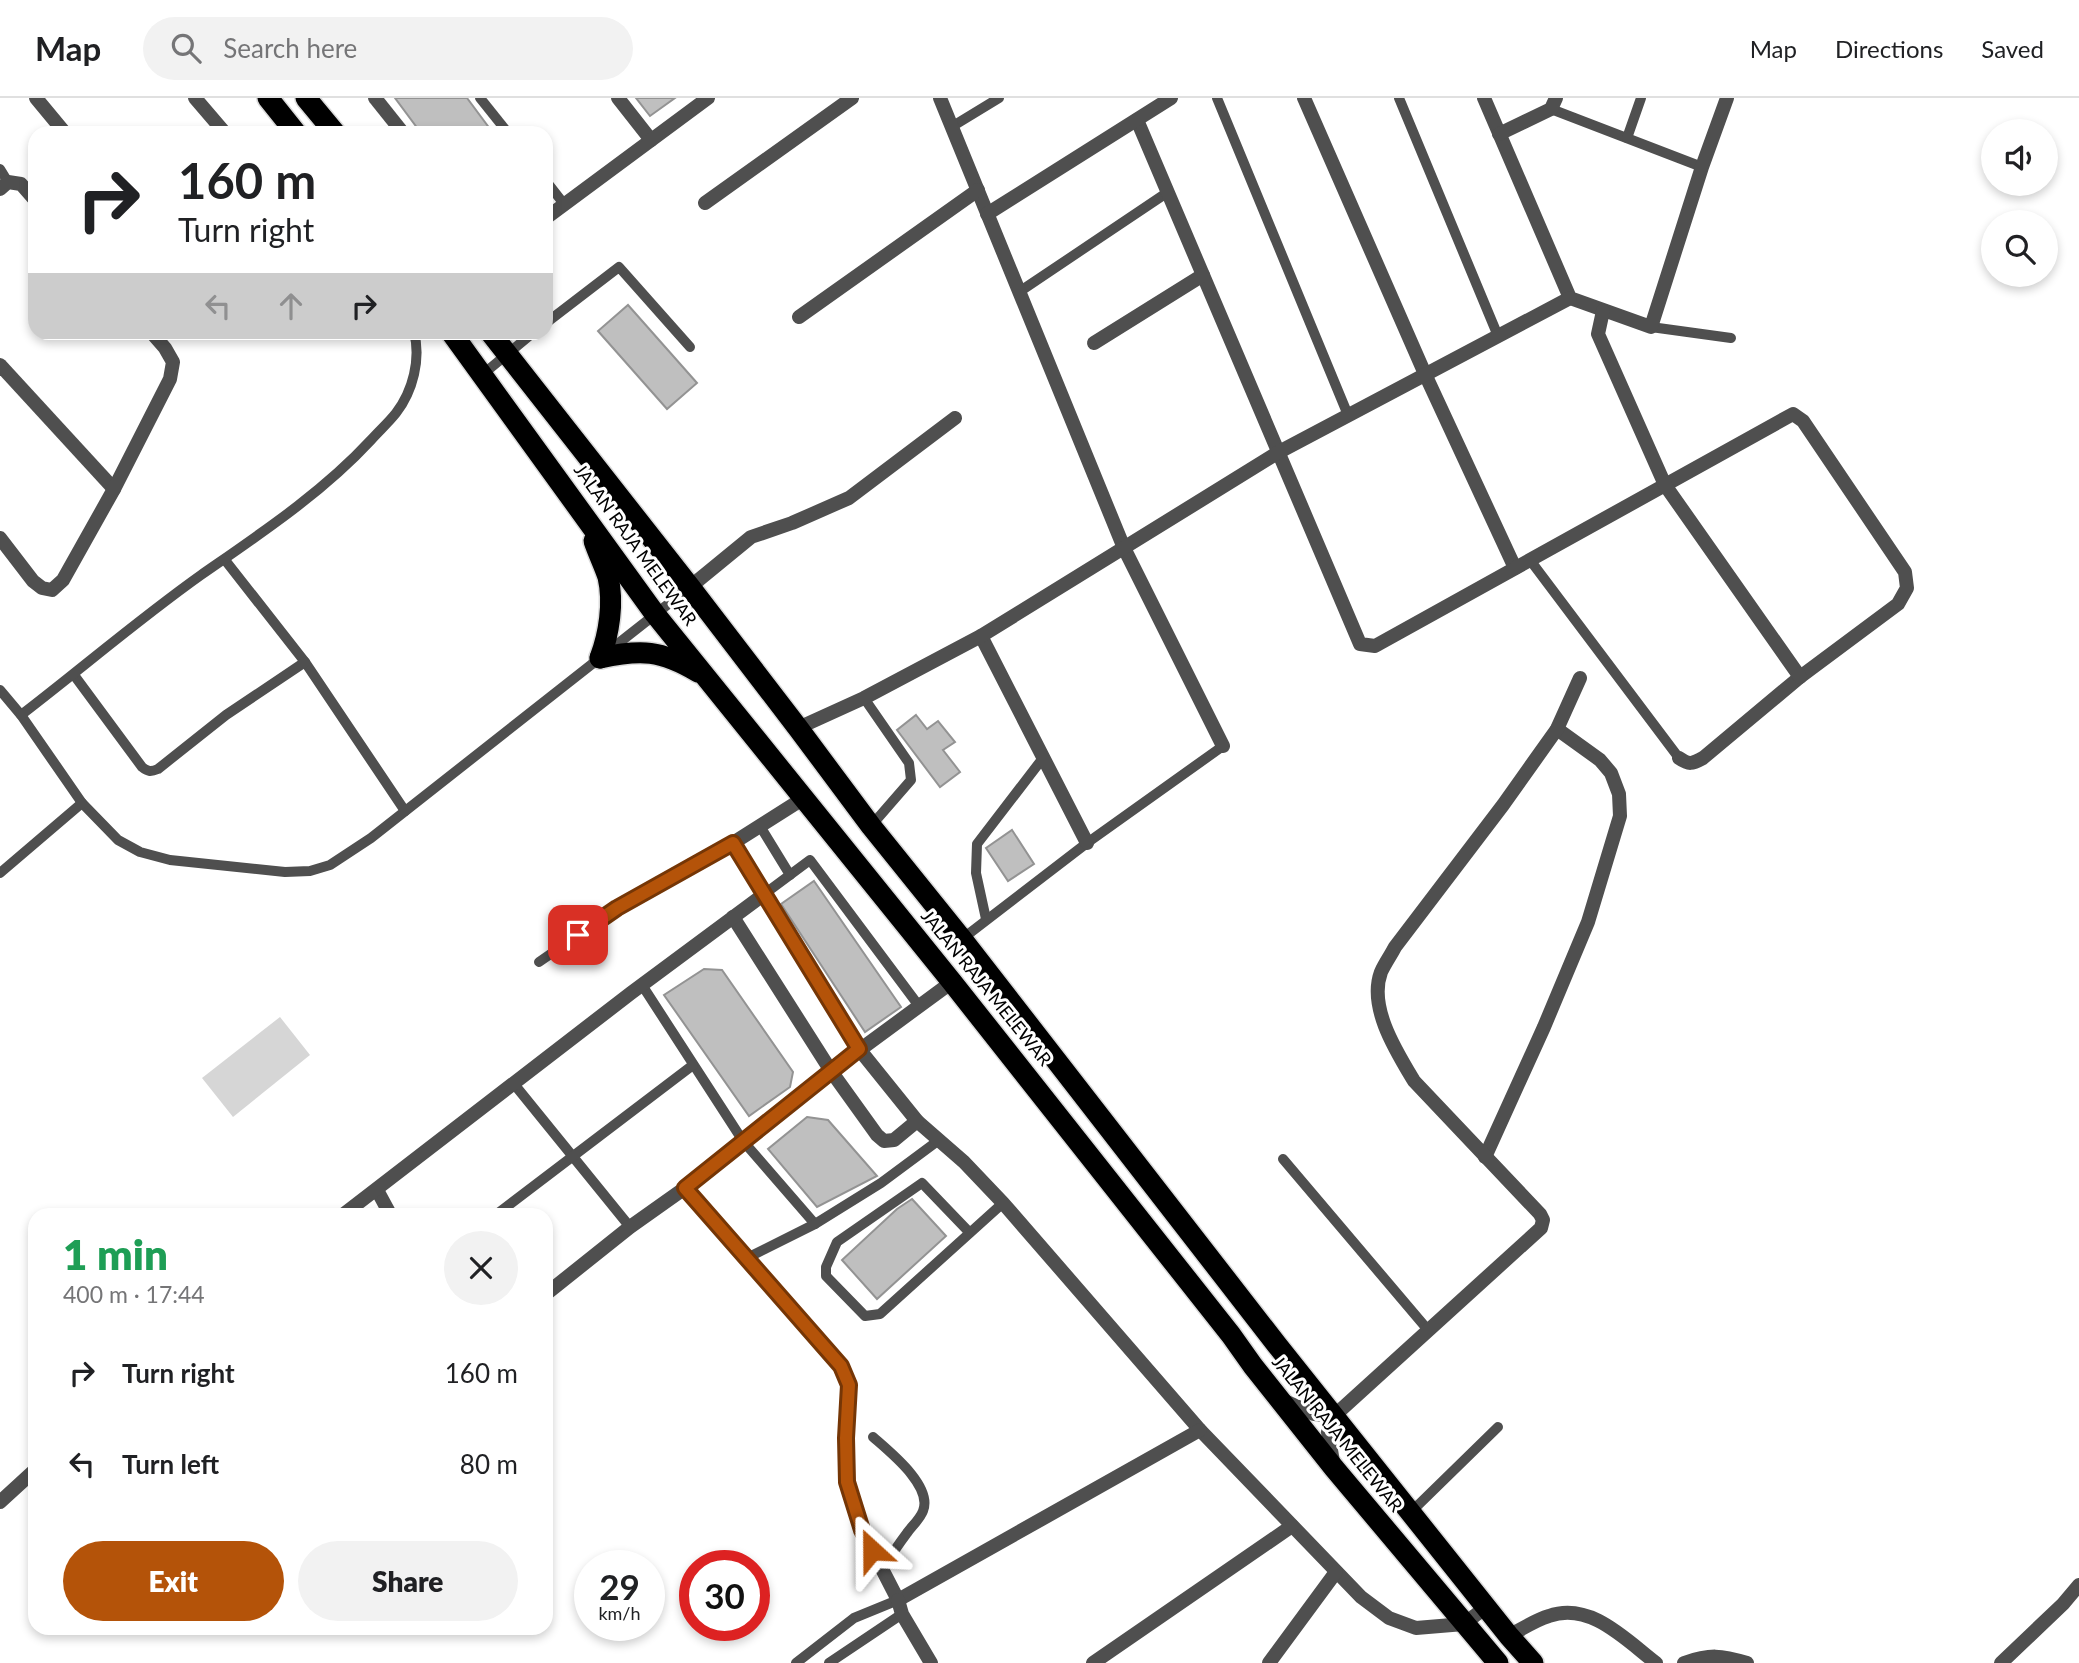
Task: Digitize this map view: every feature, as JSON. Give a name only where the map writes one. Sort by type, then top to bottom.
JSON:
[{"type":"highway","points":[[268,98],[290,126]]},
{"type":"highway","points":[[306,98],[329,126]]},
{"type":"highway","name":"JALAN RAJA MELEWAR","points":[[457,340],[655,614],[952,982],[1334,1468],[1498,1663]]},
{"type":"highway","name":"JALAN RAJA MELEWAR","points":[[497,340],[690,587],[871,826],[1277,1345],[1533,1663]]},
{"type":"highway","points":[[581,510],[608,579],[611,612],[600,658],[640,652],[662,655],[681,662],[713,685]]},
{"type":"highway","points":[[1253,1366],[1277,1367],[1282,1361],[1277,1345]]},
{"type":"street","points":[[36,98],[59,126]]},
{"type":"street","points":[[195,98],[219,126]]},
{"type":"street","points":[[375,98],[397,126]]},
{"type":"street","points":[[618,98],[651,140]]},
{"type":"street","points":[[553,213],[708,98]]},
{"type":"street","points":[[705,203],[852,98]]},
{"type":"street","points":[[940,98],[1124,548],[1223,746]]},
{"type":"street","points":[[987,214],[1171,98]]},
{"type":"street","points":[[1304,98],[1425,374],[1515,568]]},
{"type":"street","points":[[1484,98],[1570,298],[1651,327],[1727,98]]},
{"type":"street","points":[[1499,134],[1553,104]]},
{"type":"street","points":[[1137,120],[1360,644],[1375,646],[1793,414],[1803,421],[1905,572],[1907,588],[1898,604],[1800,677],[1703,758],[1692,764],[1679,758]]},
{"type":"street","points":[[3,180],[21,184],[28,192]]},
{"type":"street","points":[[799,317],[978,190]]},
{"type":"street","points":[[1094,343],[1203,275]]},
{"type":"street","points":[[798,728],[864,698],[981,636],[1279,452],[1570,298]]},
{"type":"street","points":[[1604,311],[1598,334],[1665,485],[1800,677]]},
{"type":"street","points":[[0,538],[33,581],[42,588],[52,590],[63,580],[114,489],[170,379],[173,362],[158,340]]},
{"type":"street","points":[[0,365],[114,489]]},
{"type":"street","points":[[690,587],[751,537],[792,523],[849,498],[955,418]]},
{"type":"street","points":[[981,636],[1087,843]]},
{"type":"street","points":[[1334,1468],[1328,1432],[1334,1416],[1541,1228],[1543,1220],[1540,1214],[1414,1081],[1398,1055],[1377,1002],[1381,973],[1395,947],[1557,729],[1580,678]]},
{"type":"street","points":[[1485,1157],[1588,922],[1620,816],[1619,794],[1611,773],[1600,760],[1557,729]]},
{"type":"street","points":[[804,798],[733,843],[859,1049],[916,1121],[964,1162],[1003,1203],[1200,1430],[1361,1597],[1389,1618],[1416,1628],[1464,1624],[1486,1607]]},
{"type":"street","points":[[352,1208],[642,985],[764,895]]},
{"type":"street","points":[[733,917],[831,1071],[877,1135],[884,1141],[894,1140],[916,1121]]},
{"type":"street","points":[[553,1288],[630,1227],[685,1188],[859,1049],[952,982]]},
{"type":"street","points":[[685,1188],[841,1366],[849,1385],[847,1482],[862,1530],[898,1600],[902,1614],[931,1663]]},
{"type":"street","points":[[377,1190],[387,1208]]},
{"type":"street","points":[[1280,1399],[1314,1414],[1334,1416]]},
{"type":"street","points":[[898,1600],[1200,1430]]},
{"type":"street","points":[[0,1502],[28,1476]]},
{"type":"street","points":[[1093,1663],[1292,1526]]},
{"type":"street","points":[[1269,1663],[1336,1572]]},
{"type":"street","points":[[2001,1663],[2063,1604],[2079,1585]]},
{"type":"street","points":[[1509,1636],[1549,1615],[1569,1611],[1604,1624],[1656,1663]]},
{"type":"street","points":[[1684,1663],[1704,1656],[1721,1656],[1747,1663]]},
{"type":"lane","points":[[480,98],[502,126]]},
{"type":"lane","points":[[953,126],[999,98]]},
{"type":"lane","points":[[1217,98],[1348,415]]},
{"type":"lane","points":[[1399,98],[1498,336]]},
{"type":"lane","points":[[1627,138],[1641,98]]},
{"type":"lane","points":[[1553,104],[1627,138],[1702,167]]},
{"type":"lane","points":[[553,190],[564,204]]},
{"type":"lane","points":[[1019,292],[1168,192]]},
{"type":"lane","points":[[553,318],[619,267],[690,347]]},
{"type":"lane","points":[[1651,327],[1731,338]]},
{"type":"lane","points":[[21,715],[148,615],[293,509],[352,460],[396,413],[408,393],[417,361],[415,340]]},
{"type":"lane","points":[[481,375],[525,340]]},
{"type":"lane","points":[[225,560],[305,662],[405,811]]},
{"type":"lane","points":[[1530,560],[1679,758]]},
{"type":"lane","points":[[0,690],[21,715],[82,803],[118,840],[140,852],[170,860],[285,872],[310,871],[330,865],[371,838],[690,587]]},
{"type":"lane","points":[[74,675],[142,767],[152,771],[226,715],[305,662]]},
{"type":"lane","points":[[864,698],[909,763],[911,780],[871,826]]},
{"type":"lane","points":[[962,939],[1087,843],[1223,746]]},
{"type":"lane","points":[[986,919],[976,873],[977,844],[1043,758]]},
{"type":"lane","points":[[0,873],[82,803]]},
{"type":"lane","points":[[760,826],[790,875]]},
{"type":"lane","points":[[539,962],[617,908],[733,843]]},
{"type":"lane","points":[[764,895],[810,860],[919,1006]]},
{"type":"lane","points":[[642,985],[743,1141],[815,1224]]},
{"type":"lane","points":[[505,1208],[693,1065]]},
{"type":"lane","points":[[514,1084],[630,1227]]},
{"type":"lane","points":[[747,1258],[815,1224],[881,1183],[939,1140]]},
{"type":"lane","points":[[1283,1158],[1428,1330]]},
{"type":"lane","points":[[970,1233],[922,1183],[837,1242],[825,1267],[826,1276],[865,1316],[880,1314],[970,1233],[1003,1203]]},
{"type":"lane","points":[[1410,1513],[1498,1427]]},
{"type":"lane","points":[[873,1437],[911,1474],[924,1492],[925,1503],[922,1514],[882,1570]]},
{"type":"lane","points":[[796,1663],[854,1618],[898,1600]]},
{"type":"lane","points":[[829,1663],[902,1614]]},
{"type":"shaded area","points":[[280,1017],[310,1055],[233,1117],[202,1078]]},
{"type":"building","points":[[395,98],[467,98],[488,126],[416,126]]},
{"type":"building","points":[[636,98],[675,98],[650,116]]},
{"type":"building","points":[[628,305],[697,383],[667,409],[598,331]]},
{"type":"building","points":[[916,715],[927,729],[938,721],[955,742],[943,750],[960,772],[940,787],[897,730]]},
{"type":"building","points":[[1012,830],[1034,864],[1008,881],[986,848]]},
{"type":"building","points":[[814,881],[901,1007],[865,1032],[781,904]]},
{"type":"building","points":[[704,969],[722,970],[793,1072],[790,1087],[749,1116],[664,995]]},
{"type":"building","points":[[807,1117],[828,1120],[877,1176],[817,1207],[768,1149]]},
{"type":"building","points":[[912,1199],[946,1236],[877,1299],[842,1260],[897,1209]]},
{"type":"route","points":[[578,935],[617,908],[733,843],[859,1049],[685,1188],[841,1366],[849,1385],[847,1482],[862,1530],[872,1550]]}]
